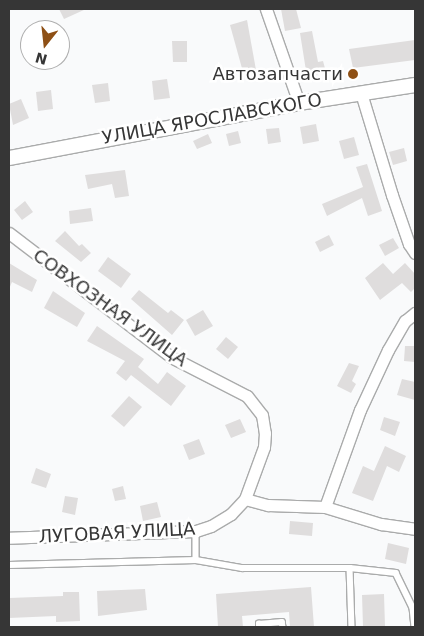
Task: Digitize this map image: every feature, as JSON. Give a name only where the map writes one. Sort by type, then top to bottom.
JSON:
[{"type":"street","points":[[266,9],[299,103]]},
{"type":"street","name":"УЛИЦА ЯРОСЛАВСКОГО","points":[[9,158],[299,103],[415,85]]},
{"type":"street","points":[[361,93],[395,204],[409,244],[415,253]]},
{"type":"street","name":"СОВХОЗНАЯ УЛИЦА","points":[[9,233],[171,357],[247,396],[262,415],[265,433],[264,447],[245,500]]},
{"type":"street","points":[[325,507],[360,410],[388,350],[405,321],[415,313]]},
{"type":"street","points":[[245,500],[268,505],[325,507],[380,524],[415,530]]},
{"type":"street","name":"ЛУГОВАЯ УЛИЦА","points":[[9,538],[196,531],[231,514],[245,500]]},
{"type":"lane","points":[[196,531],[196,560]]},
{"type":"lane","points":[[9,565],[196,560],[242,568],[350,568],[396,573],[413,608],[415,627]]},
{"type":"lane","points":[[350,568],[352,627]]},
{"type":"lane","points":[[259,627],[259,624],[282,622],[283,627]]},
{"type":"building","points":[[59,9],[86,9],[64,19]]},
{"type":"building","points":[[281,9],[296,9],[301,28],[285,31]]},
{"type":"building","points":[[247,20],[256,70],[243,72],[230,25]]},
{"type":"building","points":[[312,31],[318,62],[323,61],[326,72],[307,77],[300,33]]},
{"type":"building","points":[[415,40],[415,60],[353,68],[349,49]]},
{"type":"building","points":[[172,41],[187,41],[187,62],[173,62]]},
{"type":"building","points":[[167,79],[170,98],[154,100],[152,81]]},
{"type":"building","points":[[108,83],[110,101],[95,103],[92,85]]},
{"type":"building","points":[[51,90],[53,109],[38,111],[36,92]]},
{"type":"building","points":[[21,99],[29,118],[13,125],[9,104]]},
{"type":"building","points":[[316,124],[319,141],[303,144],[300,127]]},
{"type":"building","points":[[279,128],[281,142],[268,144],[266,129]]},
{"type":"building","points":[[238,131],[241,143],[229,146],[226,134]]},
{"type":"building","points":[[208,134],[212,143],[197,149],[193,141]]},
{"type":"building","points":[[354,137],[359,155],[344,159],[339,141]]},
{"type":"building","points":[[404,148],[407,161],[393,165],[389,152]]},
{"type":"building","points":[[367,164],[382,211],[368,216],[362,198],[327,216],[322,204],[363,187],[356,167]]},
{"type":"building","points":[[125,170],[129,196],[115,198],[112,184],[88,189],[85,175]]},
{"type":"building","points":[[25,201],[33,212],[22,220],[14,210]]},
{"type":"building","points":[[91,208],[93,221],[70,224],[69,211]]},
{"type":"building","points":[[65,231],[79,246],[82,244],[91,253],[81,262],[55,241]]},
{"type":"building","points":[[329,235],[334,245],[320,252],[315,242]]},
{"type":"building","points":[[393,238],[399,248],[385,256],[379,245]]},
{"type":"building","points":[[108,257],[131,274],[121,288],[98,271]]},
{"type":"building","points":[[9,263],[37,280],[32,292],[12,282],[9,289]]},
{"type":"building","points":[[383,263],[393,274],[405,263],[415,274],[415,288],[411,292],[402,283],[380,300],[365,278]]},
{"type":"building","points":[[139,290],[168,313],[171,310],[184,320],[172,335],[131,299]]},
{"type":"building","points":[[53,291],[85,313],[77,327],[44,308]]},
{"type":"building","points":[[203,310],[213,326],[195,336],[186,320]]},
{"type":"building","points":[[97,326],[144,359],[138,367],[158,384],[167,372],[186,386],[171,406],[131,375],[126,381],[116,373],[125,361],[87,341]]},
{"type":"building","points":[[226,337],[238,347],[228,359],[216,349]]},
{"type":"building","points":[[405,346],[415,346],[415,362],[404,361]]},
{"type":"building","points":[[349,363],[359,366],[352,381],[356,384],[351,393],[337,386]]},
{"type":"building","points":[[402,379],[415,382],[415,400],[397,395]]},
{"type":"building","points":[[129,396],[142,407],[124,427],[111,416]]},
{"type":"building","points":[[384,417],[400,422],[395,436],[380,430]]},
{"type":"building","points":[[240,419],[246,432],[231,438],[225,425]]},
{"type":"building","points":[[199,439],[205,454],[189,460],[183,445]]},
{"type":"building","points":[[385,446],[406,456],[399,472],[387,466],[373,501],[352,493],[363,466],[374,471]]},
{"type":"building","points":[[36,468],[51,474],[46,488],[31,483]]},
{"type":"building","points":[[123,486],[126,499],[115,501],[112,489]]},
{"type":"building","points":[[65,496],[78,498],[75,515],[62,512]]},
{"type":"building","points":[[157,502],[161,517],[143,521],[140,506]]},
{"type":"building","points":[[290,521],[313,523],[312,536],[289,534]]},
{"type":"building","points":[[388,543],[409,548],[406,564],[385,559]]},
{"type":"building","points":[[311,587],[314,627],[290,627],[289,612],[242,616],[243,627],[218,627],[216,594]]},
{"type":"building","points":[[145,589],[147,610],[98,616],[97,591]]},
{"type":"building","points":[[63,592],[79,592],[80,621],[56,622],[56,616],[9,618],[9,598],[63,596]]},
{"type":"building","points":[[384,594],[385,627],[363,627],[362,595]]},
{"type":"place","name":"Автозапчасти","points":[[353,74]]}]
